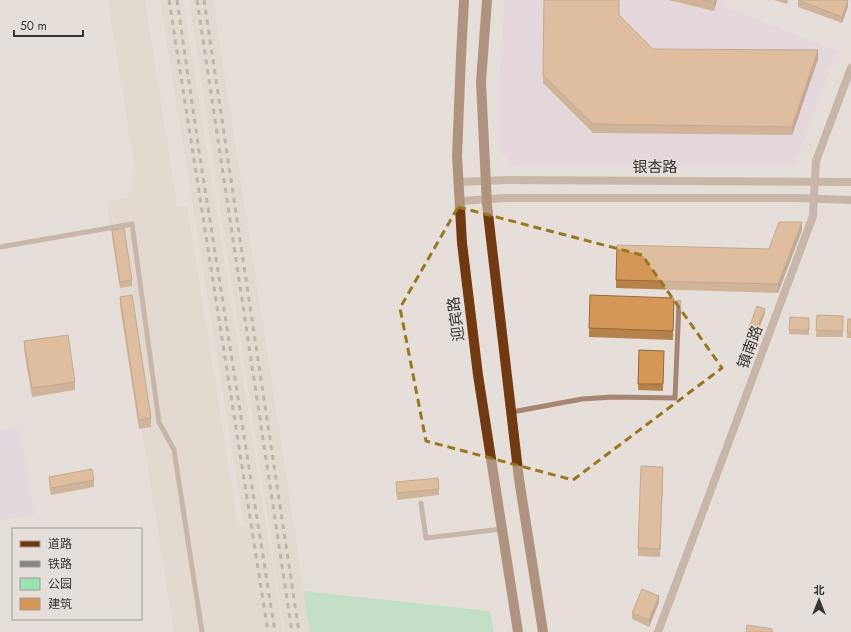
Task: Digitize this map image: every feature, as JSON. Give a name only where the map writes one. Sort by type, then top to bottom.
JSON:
[{"type":"main road","name":"迎宾路","points":[[464,0],[458,148],[462,243],[478,375],[518,632]]},
{"type":"main road","points":[[487,0],[481,82],[487,199],[520,479],[543,632]]},
{"type":"street","name":"镇南路","points":[[658,632],[814,216],[816,161],[851,68]]},
{"type":"street","name":"银杏路","points":[[459,182],[486,180],[851,182]]},
{"type":"street","points":[[460,201],[505,198],[851,200]]},
{"type":"lane","points":[[0,247],[132,224],[159,422],[174,450],[202,632]]},
{"type":"lane","points":[[512,412],[582,399],[675,398],[679,302]]},
{"type":"lane","points":[[421,503],[426,538],[502,529]]},
{"type":"highlighted area","points":[[458,207],[642,255],[722,368],[573,480],[426,441],[400,308]]},
{"type":"shaded area","points":[[108,0],[145,0],[177,207],[187,206],[238,526],[244,525],[160,0],[183,0],[283,632],[174,632],[106,201],[126,198],[136,176]]},
{"type":"shaded area","points":[[189,0],[213,0],[310,632],[285,632]]},
{"type":"shaded area","points":[[505,0],[727,0],[725,7],[837,51],[795,166],[514,166],[499,150],[499,81]]},
{"type":"shaded area","points":[[18,426],[35,514],[0,521],[0,430]]},
{"type":"green space","points":[[303,591],[490,611],[494,632],[310,632]]},
{"type":"building","points":[[544,0],[619,0],[619,15],[653,49],[818,50],[792,127],[593,124],[543,75]]},
{"type":"building","points":[[703,0],[715,0],[714,3]]},
{"type":"building","points":[[798,0],[848,0],[842,17]]},
{"type":"building","points":[[779,222],[802,222],[778,284],[616,280],[617,245],[769,249]]},
{"type":"building","points":[[124,228],[132,280],[120,282],[112,230]]},
{"type":"building","points":[[132,295],[151,418],[139,420],[120,297]]},
{"type":"building","points":[[590,295],[674,298],[673,331],[589,328]]},
{"type":"building","points":[[757,306],[765,309],[756,331],[749,328]]},
{"type":"building","points":[[817,315],[843,316],[843,331],[816,330]]},
{"type":"building","points":[[790,317],[809,318],[809,330],[789,330]]},
{"type":"building","points":[[848,319],[851,319],[851,333],[847,333]]},
{"type":"building","points":[[68,335],[75,382],[32,388],[24,341]]},
{"type":"building","points":[[639,350],[664,351],[663,384],[638,384]]},
{"type":"building","points":[[641,466],[663,467],[660,549],[638,548]]},
{"type":"building","points":[[92,469],[94,480],[51,488],[49,477]]},
{"type":"building","points":[[438,478],[439,489],[397,493],[396,482]]},
{"type":"building","points":[[642,589],[659,596],[649,620],[632,613]]},
{"type":"building","points":[[747,625],[772,629],[772,632],[746,632]]},
{"type":"railway","points":[[169,0],[268,632]]},
{"type":"railway","points":[[177,0],[199,151],[275,632]]},
{"type":"railway","points":[[197,0],[292,632]]},
{"type":"railway","points":[[204,0],[299,632]]}]
